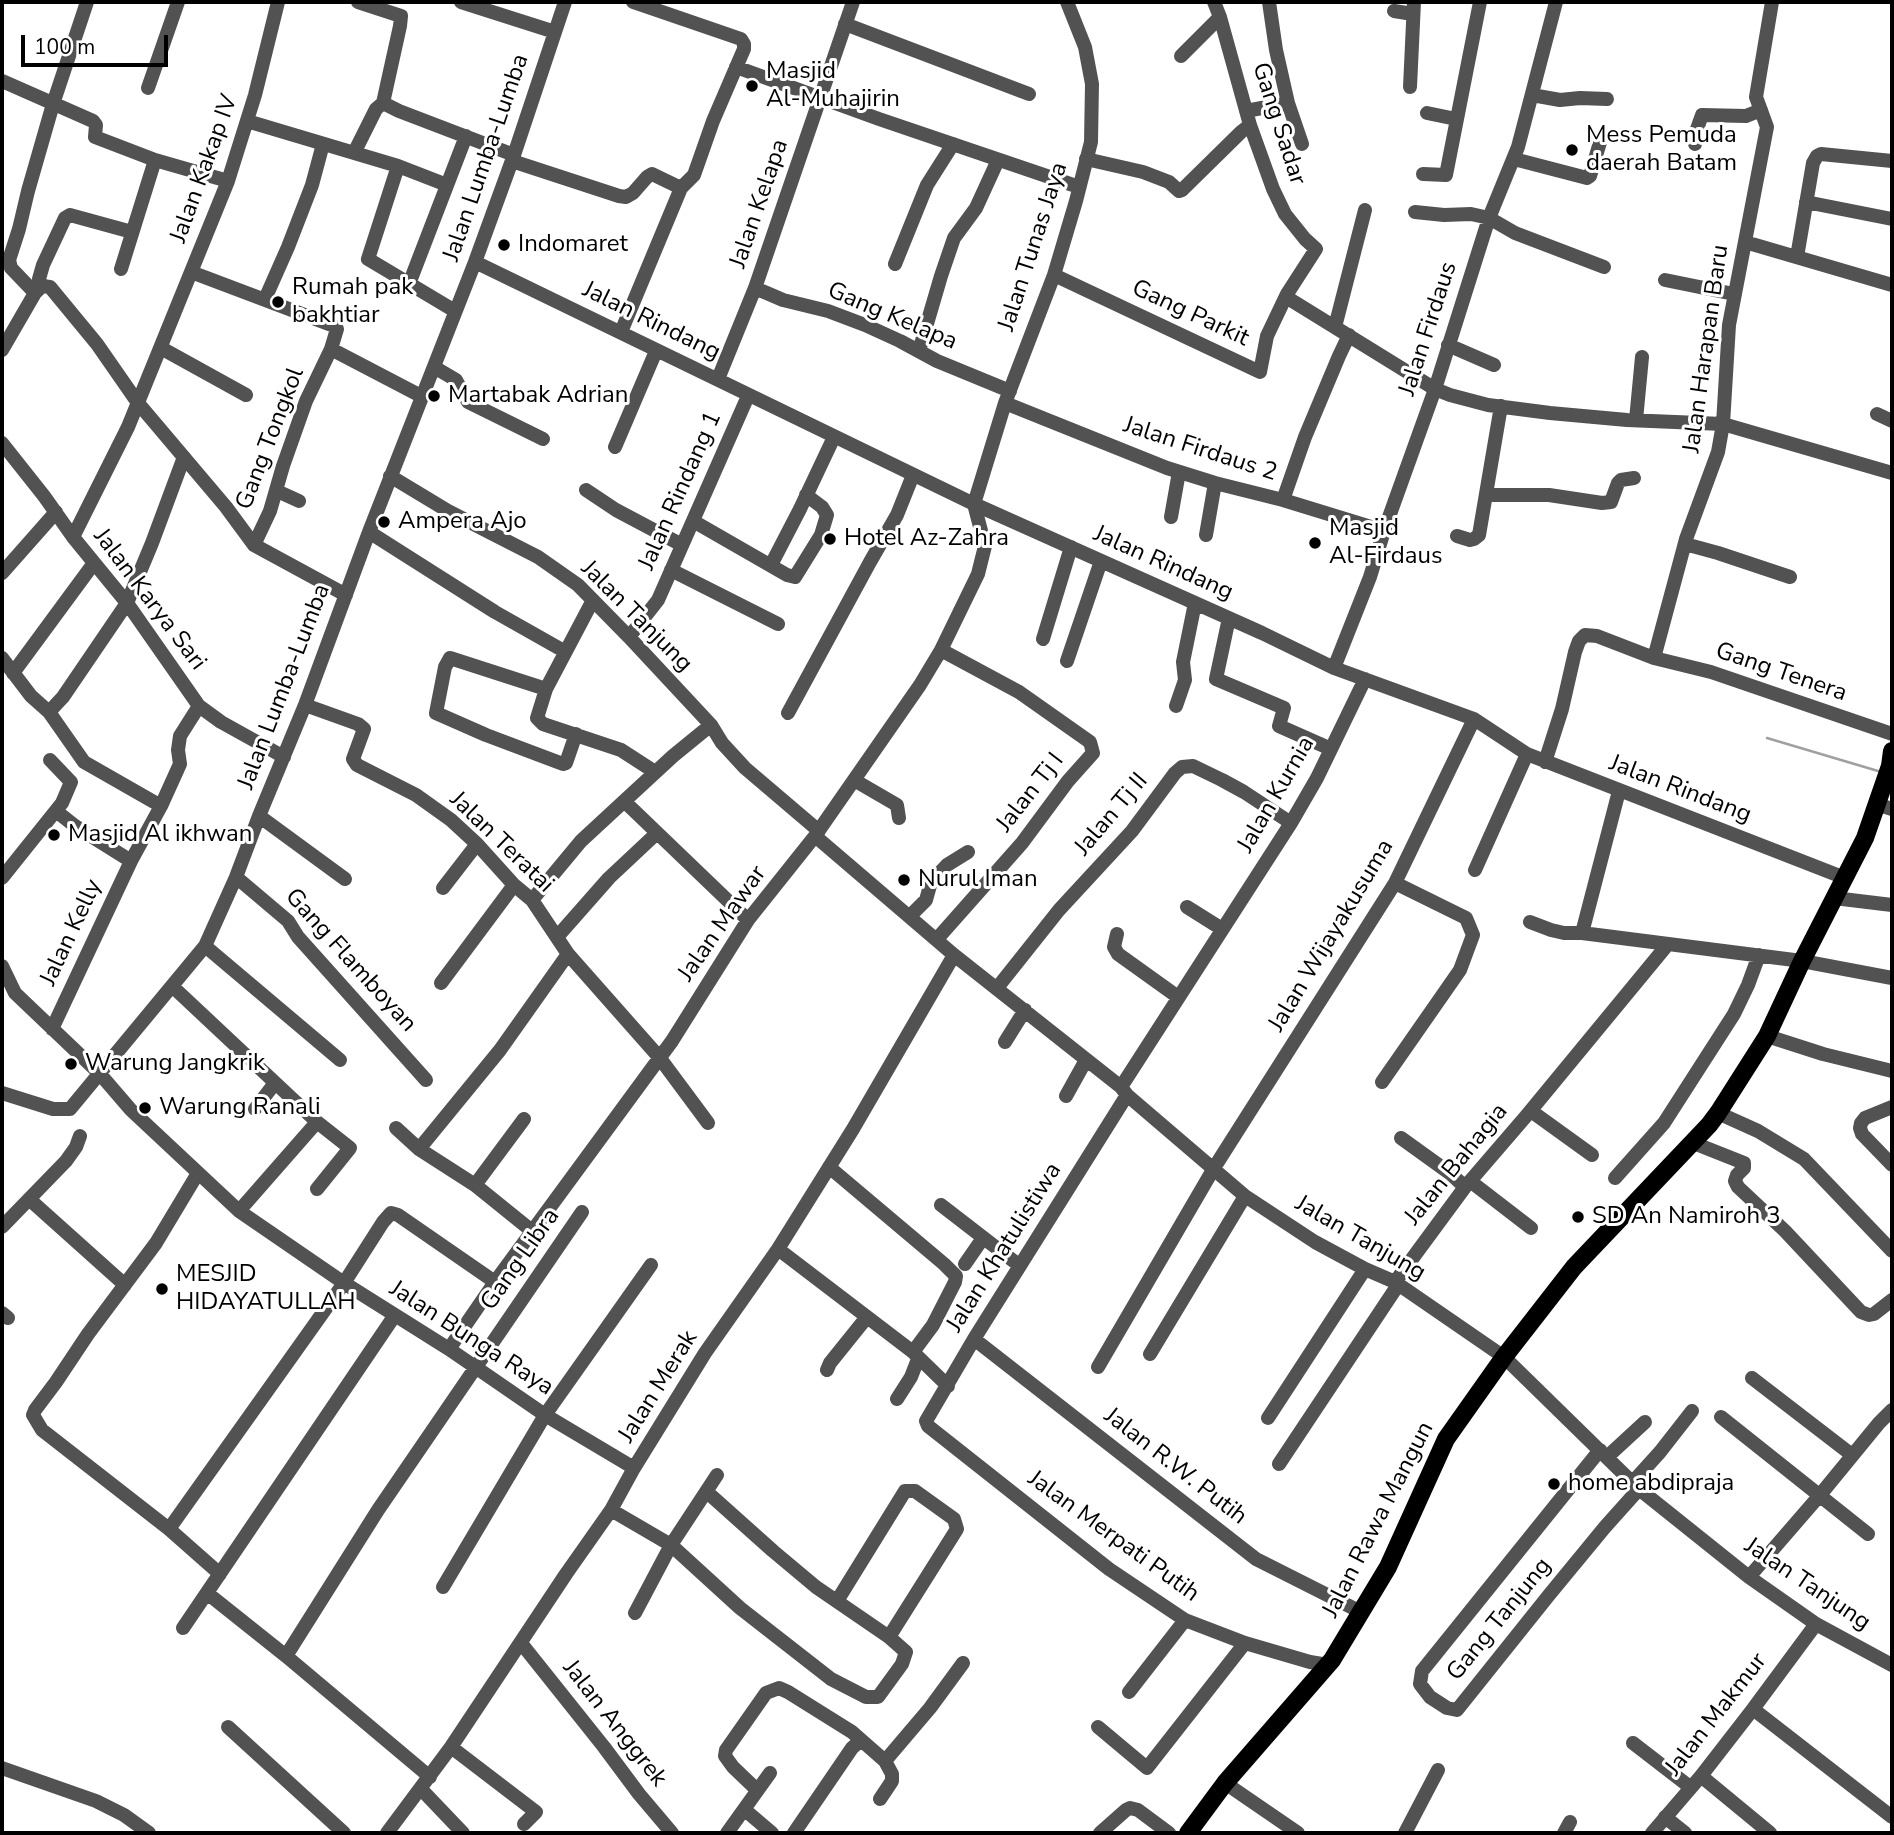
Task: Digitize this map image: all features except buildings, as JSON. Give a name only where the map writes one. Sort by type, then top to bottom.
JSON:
[{"type":"main road","name":"Jalan Rawa Mangun","points":[[1188,1833],[1225,1783],[1328,1665],[1388,1567],[1446,1439],[1504,1357],[1574,1267],[1709,1125],[1717,1113],[1767,1036],[1834,898],[1884,806],[1891,761]]},
{"type":"street","points":[[87,2],[28,191],[9,260],[11,268],[38,289],[50,287],[59,297],[97,344],[138,403],[254,545],[346,595]]},
{"type":"street","points":[[148,88],[178,2]]},
{"type":"street","name":"Jalan Kakap IV","points":[[73,537],[138,403],[228,181],[256,95],[278,2]]},
{"type":"street","points":[[354,153],[376,109],[383,103],[401,16],[361,2]]},
{"type":"street","points":[[461,2],[555,32]]},
{"type":"street","name":"Jalan Lumba-Lumba","points":[[2,1093],[53,1109],[69,1109],[205,946],[236,877],[258,816],[305,705],[390,476],[475,262],[565,2]]},
{"type":"street","points":[[621,332],[681,188],[694,175],[713,121],[744,49],[741,39],[633,2]]},
{"type":"street","name":"Jalan Kelapa","points":[[718,379],[755,288],[853,2]]},
{"type":"street","name":"Jalan Tunas Jaya","points":[[974,504],[1008,397],[1054,275],[1091,142],[1092,84],[1085,47],[1067,2]]},
{"type":"street","name":"Gang Sadar","points":[[1214,2],[1266,171],[1285,214],[1316,249]]},
{"type":"street","points":[[1269,2],[1276,50],[1302,144]]},
{"type":"street","points":[[1423,174],[1446,175],[1480,2]]},
{"type":"street","name":"Jalan Firdaus","points":[[1334,668],[1370,577],[1435,389],[1489,218],[1514,159],[1556,2]]},
{"type":"street","name":"Jalan Harapan Baru","points":[[1654,658],[1685,544],[1718,452],[1724,424],[1729,325],[1767,127],[1756,97],[1772,2]]},
{"type":"street","points":[[1394,11],[1414,8],[1409,87]]},
{"type":"street","points":[[1181,56],[1220,18]]},
{"type":"street","points":[[845,24],[1029,93]]},
{"type":"street","points":[[736,67],[1079,187]]},
{"type":"street","points":[[2,81],[93,121],[96,125],[95,136],[155,160],[228,181]]},
{"type":"street","points":[[1532,95],[1560,100],[1607,99]]},
{"type":"street","points":[[383,103],[513,158],[619,197],[633,193],[652,174],[681,188]]},
{"type":"street","points":[[1086,159],[1143,172],[1169,182],[1179,191],[1241,132],[1248,118],[1289,103]]},
{"type":"street","points":[[1695,144],[1702,115],[1746,116],[1761,110]]},
{"type":"street","points":[[1427,113],[1456,119]]},
{"type":"street","points":[[247,121],[398,166],[447,185]]},
{"type":"street","points":[[409,284],[466,136]]},
{"type":"street","points":[[1514,159],[1587,178],[1590,176],[1601,139]]},
{"type":"street","points":[[265,299],[312,185],[323,144]]},
{"type":"street","points":[[895,264],[927,185],[953,144]]},
{"type":"street","points":[[1797,257],[1813,163],[1817,156],[1821,153],[1892,161]]},
{"type":"street","points":[[121,270],[155,160]]},
{"type":"street","points":[[919,351],[954,238],[976,208],[998,160]]},
{"type":"street","points":[[398,166],[368,259],[455,311]]},
{"type":"street","points":[[1806,202],[1892,219]]},
{"type":"street","points":[[1335,327],[1365,210]]},
{"type":"street","points":[[1415,212],[1471,214],[1489,218],[1516,233],[1604,267]]},
{"type":"street","points":[[2,350],[38,289],[43,265],[65,218],[70,215],[132,232]]},
{"type":"street","points":[[1745,242],[1892,285]]},
{"type":"street","name":"Gang Parkit","points":[[1054,275],[1260,372],[1267,336],[1286,297],[1316,249]]},
{"type":"street","name":"Jalan Rindang","points":[[475,262],[974,504],[1334,668],[1475,719],[1527,754],[1545,762],[1845,878]]},
{"type":"street","name":"Gang Tongkol","points":[[191,272],[337,329],[331,349],[306,401],[270,511],[254,545]]},
{"type":"street","points":[[1665,280],[1734,294]]},
{"type":"street","name":"Gang Kelapa","points":[[755,288],[783,300],[828,311],[865,325],[1008,397]]},
{"type":"street","points":[[1286,297],[1435,389],[1488,405],[1636,420],[1724,424],[1892,473]]},
{"type":"street","points":[[1283,500],[1305,437],[1349,335]]},
{"type":"street","points":[[1448,345],[1494,365]]},
{"type":"street","points":[[161,348],[246,395]]},
{"type":"street","name":"Gang Tongkol","points":[[331,349],[421,396]]},
{"type":"street","points":[[615,447],[656,351]]},
{"type":"street","points":[[1636,420],[1642,357]]},
{"type":"street","points":[[434,368],[456,380],[468,402],[543,439]]},
{"type":"street","name":"Jalan Rindang 1","points":[[629,637],[658,600],[748,396]]},
{"type":"street","name":"Jalan Firdaus 2","points":[[1008,397],[1179,472],[1384,531]]},
{"type":"street","points":[[1457,536],[1470,540],[1479,535],[1501,406]]},
{"type":"street","points":[[1877,414],[1892,421]]},
{"type":"street","points":[[771,565],[834,437]]},
{"type":"street","name":"Jalan Karya Sari","points":[[2,443],[127,603],[199,706],[220,722],[284,757]]},
{"type":"street","points":[[49,712],[63,697],[127,603],[184,457]]},
{"type":"street","points":[[1171,517],[1179,472]]},
{"type":"street","points":[[788,713],[897,515],[913,475]]},
{"type":"street","name":"Jalan Tanjung","points":[[390,476],[448,511],[538,557],[578,585],[711,725],[722,743],[745,768],[954,955],[1124,1091],[1245,1196],[1315,1242],[1396,1284],[1504,1357],[1636,1486],[1749,1577],[1816,1625],[1892,1665]]},
{"type":"street","points":[[1486,495],[1549,495],[1611,502],[1618,483],[1634,478]]},
{"type":"street","points":[[1206,535],[1215,483]]},
{"type":"street","points":[[586,490],[616,510],[682,545]]},
{"type":"street","points":[[277,491],[299,500]]},
{"type":"street","points":[[693,521],[795,577],[821,535],[827,515],[806,495]]},
{"type":"street","name":"Jalan Mawar","points":[[449,1349],[672,1041],[747,920],[817,833],[914,694],[941,650],[978,574],[985,546],[974,504]]},
{"type":"street","points":[[2,573],[56,512]]},
{"type":"street","points":[[369,531],[495,612],[564,651]]},
{"type":"street","points":[[1685,544],[1790,577]]},
{"type":"street","points":[[1043,639],[1071,547]]},
{"type":"street","points":[[1067,661],[1101,561]]},
{"type":"street","points":[[13,673],[94,563]]},
{"type":"street","points":[[671,570],[778,624]]},
{"type":"street","points":[[593,600],[564,651],[546,689],[537,718],[543,724],[621,750],[655,772]]},
{"type":"street","points":[[1176,706],[1185,680],[1183,662],[1195,603]]},
{"type":"street","points":[[1229,618],[1216,679],[1284,708],[1279,726],[1331,749]]},
{"type":"street","name":"Gang Tenera","points":[[1545,762],[1562,709],[1574,652],[1585,635],[1597,636],[1654,658],[1712,672],[1892,734]]},
{"type":"street","name":"Jalan Tj I","points":[[937,939],[1022,843],[1068,781],[1093,753],[1090,742],[1018,692],[941,650]]},
{"type":"street","points":[[2,658],[31,696],[49,712],[84,762],[161,806]]},
{"type":"street","points":[[546,689],[450,658],[445,667],[436,713],[563,764],[566,763],[576,734]]},
{"type":"street","name":"Jalan Kurnia","points":[[1124,1091],[1178,997],[1291,823],[1365,679]]},
{"type":"street","name":"Jalan Teratai","points":[[305,705],[358,724],[364,730],[353,759],[357,765],[416,795],[451,820],[477,844],[514,886],[532,900],[568,954],[659,1057],[708,1123]]},
{"type":"street","name":"Jalan Kelly","points":[[52,1029],[131,861],[161,806],[180,764],[180,736],[199,706]]},
{"type":"street","name":"Jalan Wijayakusuma","points":[[1098,1367],[1213,1168],[1395,883],[1475,719]]},
{"type":"street","points":[[532,900],[581,841],[655,772],[711,725]]},
{"type":"street","points":[[1475,870],[1527,754]]},
{"type":"street","points":[[2,878],[62,803],[71,782],[50,760]]},
{"type":"street","name":"Jalan Tj II","points":[[997,988],[1059,910],[1132,831],[1182,767],[1193,765],[1244,792],[1291,823]]},
{"type":"street","points":[[854,780],[898,805],[899,818]]},
{"type":"street","points":[[1582,933],[1619,791]]},
{"type":"street","points":[[624,801],[747,920]]},
{"type":"street","points":[[56,811],[131,861]]},
{"type":"street","points":[[258,816],[345,879]]},
{"type":"street","points":[[557,937],[609,878],[657,833]]},
{"type":"street","points":[[443,888],[477,844]]},
{"type":"street","points":[[910,916],[926,900],[931,882],[947,865],[968,852]]},
{"type":"street","name":"Gang Flamboyan","points":[[236,877],[288,921],[298,937],[426,1080]]},
{"type":"street","points":[[1382,1082],[1460,970],[1473,935],[1466,918],[1395,883]]},
{"type":"street","points":[[441,984],[514,886]]},
{"type":"street","points":[[1834,898],[1892,905]]},
{"type":"street","points":[[1187,907],[1222,929]]},
{"type":"street","points":[[1530,922],[1564,933],[1759,955],[1892,978]]},
{"type":"street","points":[[1117,934],[1114,947],[1118,954],[1178,997]]},
{"type":"street","name":"Jalan Bahagia","points":[[1279,1464],[1396,1284],[1467,1184],[1531,1111],[1668,944]]},
{"type":"street","points":[[205,946],[340,1060]]},
{"type":"street","points":[[419,1149],[500,1050],[568,954]]},
{"type":"street","name":"Jalan Merak","points":[[387,1833],[451,1747],[611,1510],[705,1353],[778,1249],[829,1167],[954,955]]},
{"type":"street","points":[[1615,1178],[1664,1123],[1734,1014],[1759,955]]},
{"type":"street","name":"Jalan Bunga Raya","points":[[2,966],[15,993],[100,1074],[131,1110],[239,1211],[545,1415],[634,1468]]},
{"type":"street","points":[[172,986],[317,1122],[350,1148],[317,1189]]},
{"type":"street","points":[[1005,1042],[1025,1010]]},
{"type":"street","points":[[1767,1036],[1823,1054],[1892,1071]]},
{"type":"street","points":[[1066,1096],[1086,1060]]},
{"type":"street","points":[[256,1109],[275,1083]]},
{"type":"street","name":"Jalan Khatulistiwa","points":[[928,1426],[928,1416],[1124,1091]]},
{"type":"street","points":[[1892,1107],[1865,1118],[1860,1128],[1863,1135],[1892,1165]]},
{"type":"street","name":"Jalan Bahagia","points":[[1531,1111],[1592,1155]]},
{"type":"street","points":[[1717,1113],[1758,1131],[1804,1159],[1892,1251]]},
{"type":"street","points":[[475,1185],[524,1119]]},
{"type":"street","points":[[239,1211],[317,1122]]},
{"type":"street","points":[[396,1128],[419,1149],[475,1185],[532,1231]]},
{"type":"street","points":[[2,1227],[66,1161],[80,1136]]},
{"type":"street","points":[[1401,1138],[1531,1228]]},
{"type":"street","points":[[1691,1142],[1744,1163],[1744,1168],[1735,1181],[1738,1188],[1785,1231],[1861,1312],[1874,1314],[1892,1300]]},
{"type":"street","points":[[829,1167],[956,1276],[916,1356],[911,1377],[897,1399]]},
{"type":"street","points":[[198,1173],[156,1242],[33,1415],[42,1430],[169,1529],[220,1574]]},
{"type":"street","points":[[1150,1354],[1245,1196]]},
{"type":"street","points":[[29,1199],[125,1285]]},
{"type":"street","points":[[941,1205],[1020,1266]]},
{"type":"street","name":"Gang Libra","points":[[286,1656],[378,1510],[582,1212]]},
{"type":"street","points":[[169,1529],[344,1283],[383,1222],[393,1213],[495,1282]]},
{"type":"street","points":[[965,1264],[983,1238]]},
{"type":"street","points":[[778,1249],[916,1356],[948,1386]]},
{"type":"street","points":[[443,1587],[545,1415],[651,1265]]},
{"type":"street","points":[[1268,1418],[1365,1269]]},
{"type":"street","points":[[183,1628],[395,1315]]},
{"type":"street","points":[[827,1370],[867,1317]]},
{"type":"street","name":"Jalan R.W. Putih","points":[[974,1339],[1256,1559],[1361,1612]]},
{"type":"street","points":[[1752,1378],[1852,1455]]},
{"type":"street","points":[[1749,1577],[1892,1410]]},
{"type":"street","points":[[1636,1486],[1692,1411]]},
{"type":"street","points":[[1721,1417],[1868,1534]]},
{"type":"street","points":[[1604,1454],[1645,1422]]},
{"type":"street","name":"Jalan Merpati Putih","points":[[928,1426],[1109,1569],[1185,1620],[1245,1643],[1328,1665]]},
{"type":"street","name":"Gang Tanjung","points":[[1604,1454],[1422,1671],[1420,1684],[1430,1697],[1447,1708],[1457,1710],[1636,1486]]},
{"type":"street","points":[[635,1612],[671,1545],[717,1475]]},
{"type":"street","points":[[837,1601],[905,1491],[915,1491],[954,1519],[957,1529],[889,1637]]},
{"type":"street","points":[[611,1510],[671,1545],[720,1591],[831,1679],[866,1697],[878,1697],[902,1664],[906,1652],[889,1637],[816,1587],[707,1492]]},
{"type":"street","points":[[207,1593],[286,1656],[425,1783],[463,1833]]},
{"type":"street","points":[[1129,1692],[1185,1620]]},
{"type":"street","name":"Jalan Makmur","points":[[1652,1833],[1701,1776],[1816,1625]]},
{"type":"street","name":"Jalan Anggrek","points":[[521,1643],[672,1833]]},
{"type":"street","points":[[1098,1727],[1147,1768],[1245,1643]]},
{"type":"street","points":[[885,1761],[930,1708],[962,1662]]},
{"type":"street","points":[[757,1790],[733,1767],[725,1756],[726,1750],[766,1693],[779,1688],[852,1732],[885,1761],[892,1774],[892,1781],[880,1799]]},
{"type":"street","points":[[1753,1709],[1892,1817]]},
{"type":"street","points":[[228,1727],[344,1833]]},
{"type":"street","points":[[794,1833],[852,1748],[861,1740]]},
{"type":"street","points":[[1633,1743],[1690,1787]]},
{"type":"street","points":[[451,1747],[536,1812],[524,1824]]},
{"type":"street","points":[[2,1768],[96,1801],[124,1815],[149,1833]]},
{"type":"street","points":[[1405,1833],[1438,1770]]},
{"type":"street","points":[[727,1833],[770,1773]]},
{"type":"street","points":[[1701,1776],[1770,1833]]},
{"type":"street","points":[[1225,1783],[1298,1833]]},
{"type":"street","points":[[1100,1833],[1126,1810],[1134,1808],[1169,1833]]},
{"type":"street","points":[[745,1810],[772,1833]]},
{"type":"street","points":[[1665,1816],[1685,1833]]},
{"type":"waterway","points":[[1767,738],[1878,771]]},
{"type":"place","name":"Masjid Al-Muhajirin","points":[[752,86]]},
{"type":"place","name":"Mess Pemuda daerah Batam","points":[[1572,150]]},
{"type":"place","name":"Indomaret","points":[[504,245]]},
{"type":"place","name":"Rumah pak bakhtiar","points":[[278,302]]},
{"type":"place","name":"Martabak Adrian","points":[[434,396]]},
{"type":"place","name":"Ampera Ajo","points":[[384,522]]},
{"type":"place","name":"Hotel Az-Zahra","points":[[830,539]]},
{"type":"place","name":"Masjid Al-Firdaus","points":[[1315,543]]},
{"type":"place","name":"Masjid Al ikhwan","points":[[54,835]]},
{"type":"place","name":"Nurul Iman","points":[[904,880]]},
{"type":"place","name":"Warung Jangkrik","points":[[71,1064]]},
{"type":"place","name":"Warung Ranali","points":[[145,1108]]},
{"type":"place","name":"SD An Namiroh 3","points":[[1578,1217]]},
{"type":"place","name":"MESJID HIDAYATULLAH","points":[[162,1289]]},
{"type":"place","name":"home abdipraja","points":[[1554,1484]]}]
